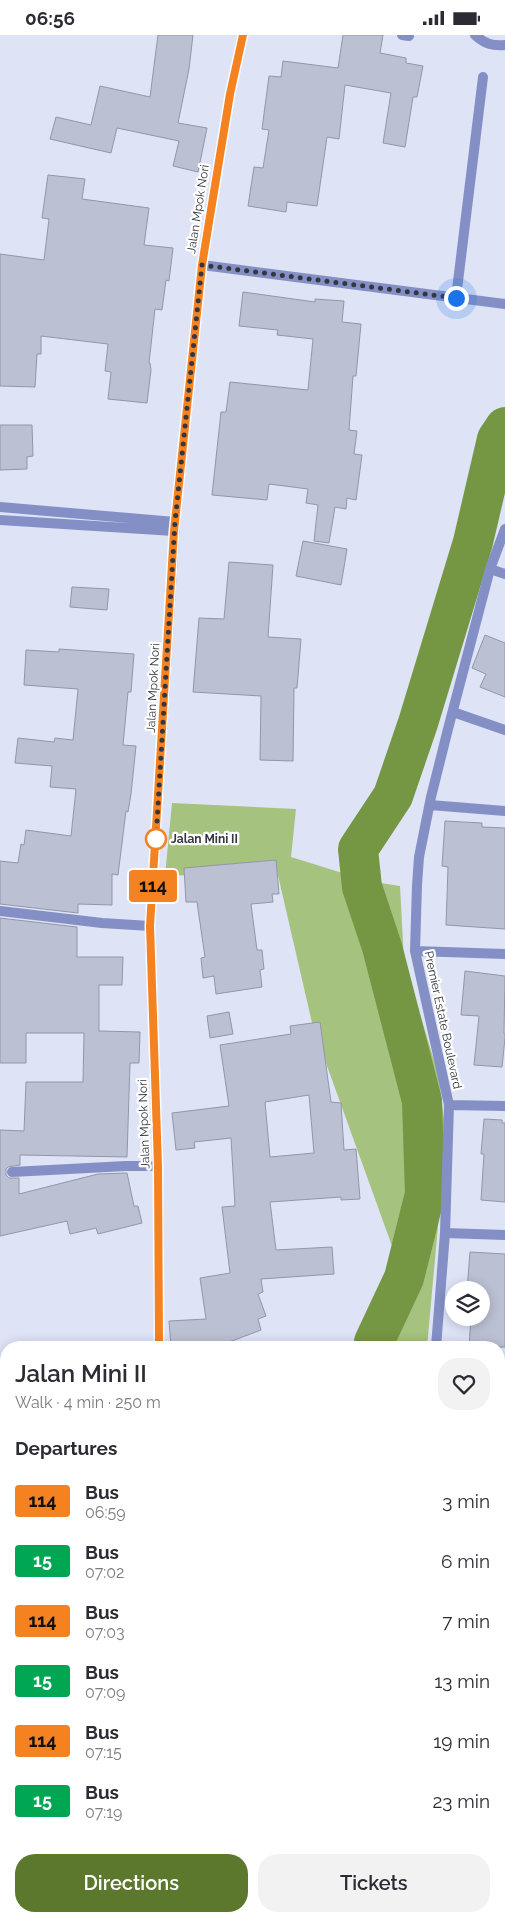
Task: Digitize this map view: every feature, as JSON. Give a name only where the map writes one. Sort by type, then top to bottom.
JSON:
[{"type":"main road","name":"Jalan Mpok Nori","points":[[159,1341],[158,1166],[150,926],[175,527],[202,265],[230,94],[243,35]]},
{"type":"street","points":[[476,35],[483,42],[492,46],[505,45]]},
{"type":"street","points":[[456,298],[483,77]]},
{"type":"street","points":[[202,265],[505,304]]},
{"type":"street","points":[[0,507],[175,527]]},
{"type":"street","points":[[0,520],[175,527]]},
{"type":"street","name":"Premier Estate Boulevard","points":[[436,1341],[445,1233],[449,1105],[415,951],[415,910],[419,857],[430,805],[490,569],[505,529]]},
{"type":"street","points":[[490,569],[505,574]]},
{"type":"street","points":[[453,712],[505,730]]},
{"type":"street","points":[[430,805],[505,811]]},
{"type":"street","points":[[0,911],[102,923],[150,926]]},
{"type":"street","points":[[415,951],[505,953]]},
{"type":"street","points":[[449,1105],[505,1106]]},
{"type":"street","points":[[12,1173],[126,1166],[158,1166]]},
{"type":"street","points":[[445,1233],[505,1235]]},
{"type":"green space","points":[[172,803],[296,809],[291,857],[368,881],[400,886],[404,961],[439,1077],[446,1138],[428,1341],[370,1341],[392,1246],[313,1027],[277,871],[165,876]]},
{"type":"building","points":[[158,35],[193,35],[189,69],[178,123],[207,128],[198,172],[173,166],[179,141],[117,128],[111,153],[50,139],[56,117],[91,125],[100,86],[150,97]]},
{"type":"building","points":[[343,35],[383,35],[380,53],[406,58],[406,63],[423,66],[417,97],[413,97],[405,147],[383,143],[391,93],[345,85],[339,139],[327,137],[317,206],[287,202],[286,212],[248,206],[254,167],[263,168],[269,130],[262,129],[269,76],[281,77],[283,61],[338,68]]},
{"type":"building","points":[[48,175],[85,179],[82,199],[149,208],[144,245],[173,248],[169,281],[166,280],[162,310],[155,309],[147,403],[108,399],[111,372],[105,371],[108,344],[41,336],[41,354],[37,354],[35,387],[0,386],[0,254],[44,260],[49,219],[42,218]]},
{"type":"building","points":[[243,292],[315,302],[315,299],[344,301],[342,322],[361,324],[356,376],[353,376],[349,430],[357,431],[354,454],[362,455],[356,500],[347,498],[346,509],[335,507],[329,543],[314,541],[318,505],[306,503],[308,489],[269,484],[267,500],[212,495],[221,412],[226,412],[230,382],[308,390],[313,339],[277,335],[278,330],[239,326]]},
{"type":"building","points":[[0,425],[32,425],[33,456],[27,457],[27,469],[0,470]]},
{"type":"building","points":[[303,541],[347,549],[341,585],[296,576]]},
{"type":"building","points":[[229,562],[273,565],[268,637],[301,639],[297,688],[294,688],[293,761],[260,760],[261,696],[193,692],[199,618],[224,619]]},
{"type":"building","points":[[72,587],[109,589],[107,610],[70,607]]},
{"type":"building","points":[[485,635],[505,643],[505,697],[480,687],[486,674],[472,668]]},
{"type":"building","points":[[59,649],[134,654],[131,692],[128,692],[123,745],[136,746],[131,794],[128,812],[126,811],[118,875],[112,874],[112,905],[78,904],[78,913],[0,904],[0,861],[18,863],[21,844],[24,845],[26,830],[71,836],[76,789],[50,787],[52,766],[15,763],[18,738],[54,742],[55,738],[73,740],[78,689],[24,685],[26,650],[59,652]]},
{"type":"building","points":[[445,821],[482,823],[482,827],[505,828],[505,929],[446,925],[448,867],[442,866]]},
{"type":"building","points":[[276,860],[279,894],[272,894],[273,902],[251,904],[257,950],[262,950],[264,969],[260,970],[262,987],[216,994],[214,976],[203,978],[201,958],[205,957],[197,902],[186,902],[184,868]]},
{"type":"building","points":[[0,918],[77,927],[77,957],[123,957],[122,985],[99,985],[99,1031],[140,1032],[139,1063],[130,1063],[127,1157],[20,1155],[20,1165],[8,1167],[6,1175],[9,1178],[19,1178],[19,1194],[98,1174],[127,1173],[134,1206],[138,1206],[142,1223],[98,1234],[96,1228],[70,1234],[67,1221],[0,1236],[0,1130],[24,1131],[26,1082],[83,1082],[84,1033],[26,1033],[26,1063],[0,1063]]},
{"type":"building","points":[[465,971],[505,976],[505,1038],[502,1067],[474,1065],[479,1016],[461,1015]]},
{"type":"building","points":[[229,1012],[233,1034],[210,1038],[207,1016]]},
{"type":"building","points":[[320,1022],[331,1102],[341,1103],[344,1150],[356,1149],[360,1199],[341,1200],[341,1197],[270,1202],[276,1250],[332,1247],[334,1274],[261,1279],[263,1292],[258,1294],[266,1316],[258,1319],[261,1330],[232,1341],[171,1341],[169,1321],[206,1319],[200,1278],[230,1273],[222,1207],[235,1206],[231,1138],[194,1142],[195,1148],[176,1150],[172,1113],[229,1106],[220,1045],[291,1034],[290,1026]],"holes":[[[309,1095],[314,1153],[270,1157],[265,1102]]]},
{"type":"building","points":[[484,1119],[502,1120],[502,1123],[505,1123],[505,1202],[481,1200],[484,1154],[481,1154]]},
{"type":"building","points":[[470,1252],[505,1254],[505,1341],[469,1341],[470,1326],[490,1326],[490,1281],[468,1281]]},
{"type":"waterway","points":[[374,1341],[404,1278],[425,1194],[422,1101],[382,947],[362,887],[358,849],[393,796],[418,723],[473,542],[497,439],[505,427]]},
{"type":"bus line","name":"114","points":[[159,1341],[158,1166],[150,926],[174,531],[202,265],[230,94],[243,35]]},
{"type":"place","name":"Jalan Mini II","points":[[156,839]]},
{"type":"route","points":[[156,839],[175,522],[202,265],[456,298]]}]
